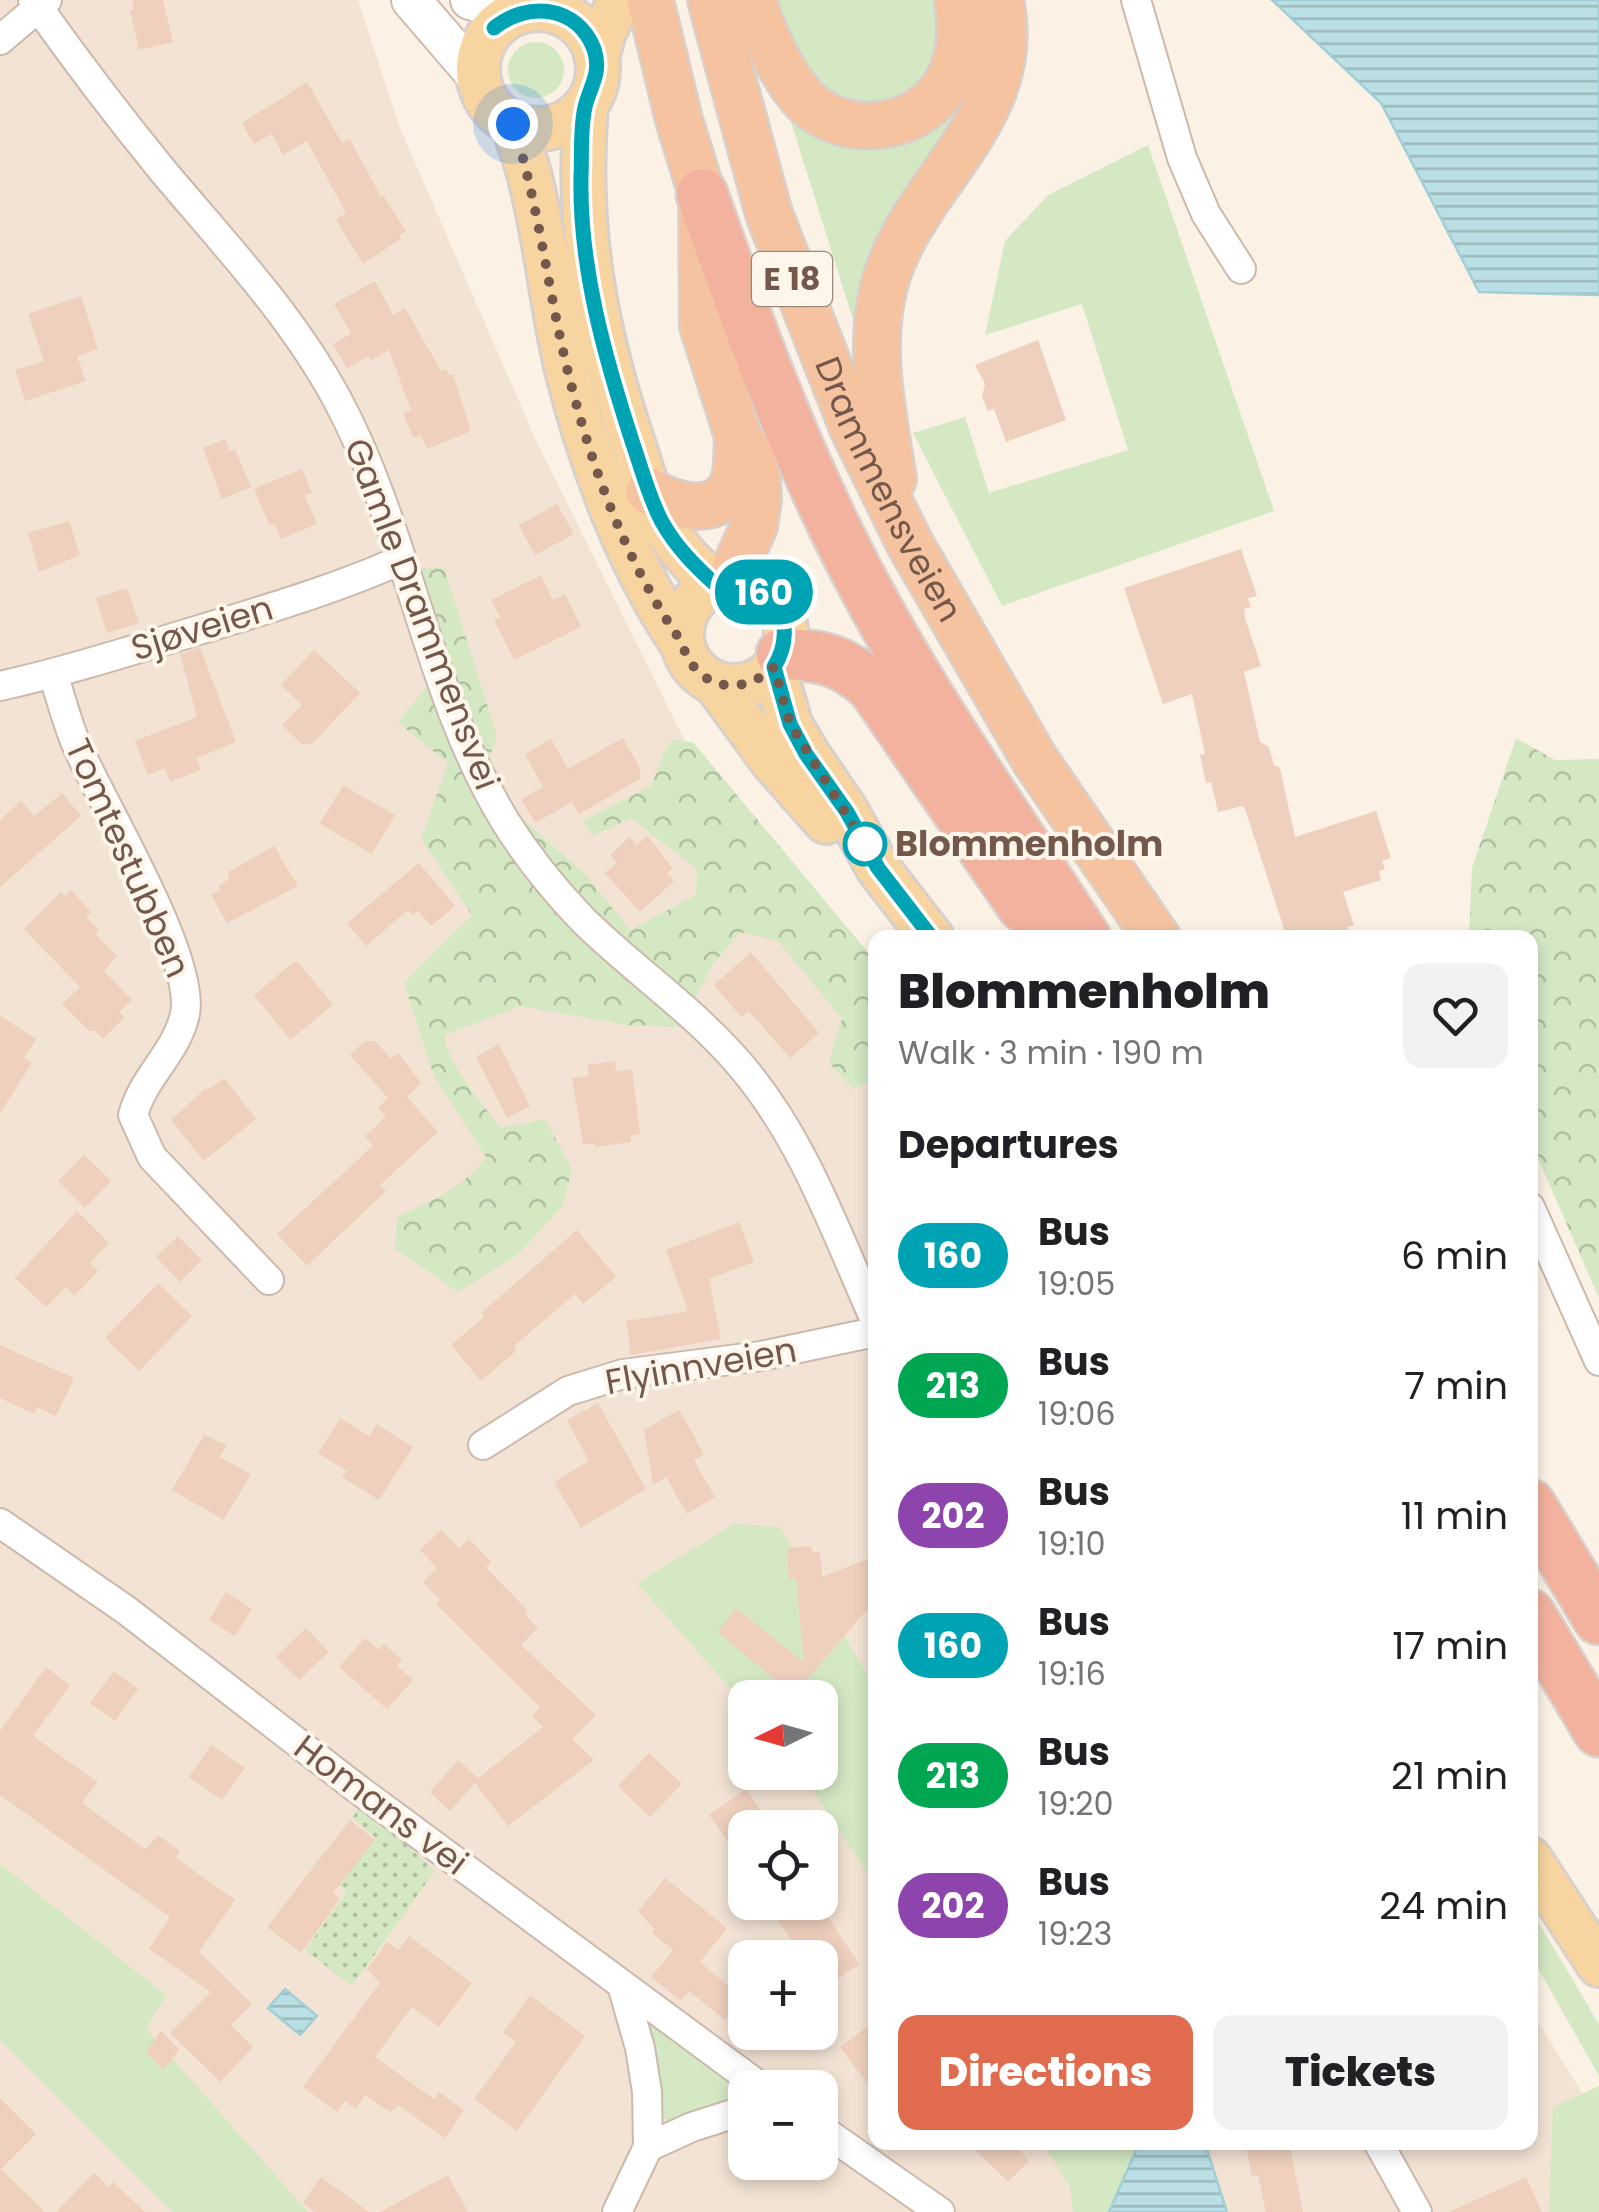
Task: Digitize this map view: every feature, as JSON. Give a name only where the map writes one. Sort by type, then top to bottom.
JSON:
[{"type":"highway","name":"Drammensveien","points":[[710,0],[746,140],[795,287],[852,428],[910,544],[1035,760],[1152,930]]},
{"type":"highway","points":[[752,0],[773,49],[802,96],[832,118],[863,127],[906,119],[920,112],[940,92],[956,64],[961,32],[958,0]]},
{"type":"highway","name":"E 18","points":[[910,544],[884,426],[878,376],[878,315],[886,282],[914,215],[966,144],[995,90],[1004,37],[1000,0]]},
{"type":"highway","name":"Drammensveien","points":[[654,19],[702,194],[800,454],[857,572],[920,683],[1080,930]]},
{"type":"highway","name":"E 18","points":[[702,194],[703,326],[738,436],[751,456],[758,500],[754,526],[723,584]]},
{"type":"highway","name":"E 18","points":[[649,491],[676,505],[715,503],[728,493],[735,478],[738,436]]},
{"type":"highway","points":[[778,661],[826,658],[850,667],[873,687],[1023,906],[1058,930]]},
{"type":"highway","points":[[1538,1518],[1599,1619]]},
{"type":"highway","points":[[1538,1628],[1599,1730]]},
{"type":"main road","points":[[411,0],[479,79],[490,106],[513,124],[539,129],[576,115],[586,105],[593,91],[604,32],[620,0]]},
{"type":"main road","points":[[470,0],[564,16],[586,33],[597,59]]},
{"type":"main road","points":[[479,79],[480,52],[494,28],[533,8]]},
{"type":"main road","points":[[586,105],[581,180],[591,286],[614,386],[649,491],[674,541],[723,584]]},
{"type":"main road","points":[[513,124],[531,182],[567,370],[594,460],[640,570],[694,667],[714,682],[772,762],[832,828],[878,868]]},
{"type":"main road","points":[[682,644],[687,611],[699,596],[723,584],[752,586],[772,599],[783,620],[785,643],[778,661],[753,682],[740,686],[714,682]]},
{"type":"main road","points":[[778,661],[790,724],[878,868],[926,930]]},
{"type":"main road","points":[[1538,1871],[1599,1965]]},
{"type":"street","points":[[1136,0],[1182,158],[1206,214],[1241,268]]},
{"type":"street","points":[[0,40],[39,2]]},
{"type":"street","name":"Gamle Drammensvei","points":[[39,2],[161,169],[300,338],[338,401],[401,560],[451,706],[506,822],[584,921],[703,1026],[742,1067],[790,1130],[868,1304]]},
{"type":"street","name":"Sjøveien","points":[[0,686],[53,674],[252,614],[401,560]]},
{"type":"street","name":"Tomtestubben","points":[[53,674],[76,744],[167,933],[187,988],[184,1016],[174,1040],[145,1084],[134,1115],[152,1157],[269,1280]]},
{"type":"street","points":[[1538,1225],[1599,1361]]},
{"type":"street","name":"Flyinnveien","points":[[483,1445],[568,1391],[622,1374],[760,1356],[868,1333]]},
{"type":"street","name":"Homans vei","points":[[0,1523],[126,1610],[355,1787],[738,2070]]},
{"type":"street","points":[[618,2212],[648,2147],[647,2092],[622,1985]]},
{"type":"street","points":[[648,2147],[728,2115]]},
{"type":"street","points":[[838,2141],[940,2212]]},
{"type":"street","points":[[1382,2150],[1417,2212]]},
{"type":"shaded area","points":[[0,0],[358,0],[400,128],[538,445],[686,743],[868,978],[868,2150],[1538,2150],[1538,2022],[1599,2120],[1599,2212],[0,2212]]},
{"type":"green space","points":[[768,0],[942,0],[945,24],[927,83],[874,112],[815,88]]},
{"type":"green space","points":[[536,42],[556,50],[564,70],[556,90],[536,98],[516,90],[508,70],[516,50]]},
{"type":"green space","points":[[950,111],[960,125],[920,172],[891,216],[870,265],[855,326],[791,122],[836,141],[872,147],[908,137]]},
{"type":"green space","points":[[1148,145],[1274,511],[1002,606],[913,433],[965,417],[989,493],[1128,450],[1082,304],[985,335],[1005,241],[1048,195]]},
{"type":"green space","points":[[415,567],[444,568],[497,736],[481,782],[586,875],[630,930],[696,895],[697,869],[631,818],[592,836],[583,821],[652,785],[672,740],[693,742],[868,953],[868,1082],[853,1089],[829,1063],[842,1018],[778,941],[740,932],[713,964],[680,1027],[628,1025],[520,1006],[445,1035],[458,1070],[501,1128],[545,1119],[572,1169],[562,1207],[517,1255],[458,1292],[395,1249],[397,1217],[457,1185],[486,1157],[434,1076],[404,983],[472,915],[421,839],[448,763],[398,722],[426,687],[406,593]]},
{"type":"green space","points":[[1516,738],[1555,760],[1599,759],[1599,1298],[1538,1158],[1538,930],[1469,930],[1472,868]]},
{"type":"green space","points":[[734,1524],[780,1527],[868,1676],[868,1874],[838,1828],[838,1810],[826,1810],[813,1790],[838,1790],[838,1680],[728,1680],[728,1686],[637,1583]]},
{"type":"green space","points":[[362,1804],[435,1871],[352,1986],[305,1950],[347,1892],[312,1866],[329,1848],[353,1866],[376,1838],[352,1818]]},
{"type":"green space","points":[[0,1864],[166,1995],[146,2029],[308,2212],[173,2212],[0,2039]]},
{"type":"green space","points":[[1538,1921],[1599,2024],[1599,2076],[1538,1968]]},
{"type":"green space","points":[[646,2010],[728,2075],[728,2103],[665,2122]]},
{"type":"green space","points":[[1599,2086],[1599,2212],[1549,2212],[1553,2107]]},
{"type":"green space","points":[[1047,2150],[1137,2150],[1109,2212],[1073,2212],[1070,2186]]},
{"type":"water","points":[[1272,0],[1599,0],[1599,295],[1479,292],[1381,103]]},
{"type":"water","points":[[285,1989],[317,2016],[300,2035],[268,2008]]},
{"type":"water","points":[[1136,2150],[1207,2150],[1227,2212],[1109,2212]]},
{"type":"building","points":[[132,0],[163,0],[173,42],[139,50],[130,10],[134,10]]},
{"type":"building","points":[[307,82],[342,143],[350,139],[381,197],[406,231],[399,235],[401,239],[363,264],[336,220],[346,213],[307,141],[283,155],[272,134],[254,144],[242,123]]},
{"type":"building","points":[[375,281],[393,315],[405,308],[441,371],[446,369],[448,375],[453,374],[471,431],[427,449],[421,435],[413,438],[403,413],[411,410],[389,350],[347,368],[333,344],[351,333],[334,304]]},
{"type":"building","points":[[81,296],[98,349],[77,356],[86,381],[25,401],[15,370],[44,361],[28,314]]},
{"type":"building","points":[[1038,340],[1066,420],[1006,442],[994,409],[988,411],[982,396],[985,384],[975,365]]},
{"type":"building","points":[[225,439],[230,451],[235,449],[251,487],[222,499],[203,448]]},
{"type":"building","points":[[302,469],[312,493],[305,496],[317,524],[281,539],[275,524],[270,526],[254,489]]},
{"type":"building","points":[[557,504],[574,534],[535,555],[519,525]]},
{"type":"building","points":[[69,521],[80,555],[39,572],[28,533]]},
{"type":"building","points":[[1241,549],[1257,596],[1248,598],[1251,607],[1244,609],[1261,666],[1244,672],[1260,742],[1269,747],[1274,765],[1280,768],[1295,837],[1376,811],[1391,858],[1382,861],[1385,869],[1379,871],[1381,880],[1343,892],[1354,925],[1348,930],[1284,930],[1243,806],[1218,812],[1211,782],[1206,783],[1200,755],[1205,754],[1192,694],[1163,704],[1124,588]]},
{"type":"building","points":[[541,575],[553,600],[565,594],[581,627],[514,660],[494,620],[500,617],[491,600]]},
{"type":"building","points":[[127,588],[139,623],[107,633],[96,598]]},
{"type":"building","points":[[200,648],[236,742],[197,758],[201,770],[170,782],[165,768],[148,775],[135,741],[197,717],[180,654]]},
{"type":"building","points":[[314,650],[360,693],[312,744],[302,744],[282,725],[302,705],[281,685]]},
{"type":"building","points":[[623,738],[640,769],[640,779],[579,814],[572,802],[535,823],[521,799],[543,787],[525,754],[551,739],[568,769]]},
{"type":"building","points":[[343,785],[395,815],[372,854],[320,824]]},
{"type":"building","points":[[62,793],[81,816],[0,887],[0,820],[21,801],[34,816]]},
{"type":"building","points":[[647,836],[673,868],[667,873],[674,881],[640,912],[605,873],[617,863],[610,855],[629,837],[637,845]]},
{"type":"building","points":[[274,846],[298,886],[227,923],[211,895],[229,879],[228,872]]},
{"type":"building","points":[[419,863],[455,906],[431,926],[418,911],[413,915],[408,910],[366,946],[347,923]]},
{"type":"building","points":[[71,890],[91,912],[86,917],[99,930],[95,934],[117,956],[104,971],[132,1000],[119,1012],[124,1018],[103,1039],[96,1031],[89,1031],[62,1004],[80,987],[24,929],[61,892],[65,896]]},
{"type":"building","points":[[751,952],[819,1033],[790,1058],[749,1011],[741,1017],[714,985]]},
{"type":"building","points":[[294,962],[299,963],[333,1005],[290,1040],[254,995]]},
{"type":"building","points":[[0,1016],[36,1039],[24,1058],[32,1063],[0,1113]]},
{"type":"building","points":[[365,1041],[375,1041],[391,1059],[398,1053],[421,1083],[407,1097],[438,1132],[380,1185],[386,1191],[307,1266],[277,1234],[373,1146],[365,1136],[386,1117],[378,1108],[388,1098],[350,1055]]},
{"type":"building","points":[[499,1044],[530,1106],[507,1118],[476,1057]]},
{"type":"building","points":[[615,1061],[616,1072],[632,1069],[640,1134],[630,1136],[631,1142],[583,1145],[572,1078],[589,1076],[587,1065]]},
{"type":"building","points":[[224,1078],[256,1119],[204,1161],[171,1120],[206,1088]]},
{"type":"building","points":[[84,1155],[111,1181],[85,1208],[58,1181]]},
{"type":"building","points":[[77,1211],[109,1243],[90,1263],[98,1271],[74,1296],[66,1287],[46,1307],[15,1278]]},
{"type":"building","points":[[739,1222],[754,1262],[709,1279],[721,1339],[631,1355],[626,1321],[688,1311],[666,1250]]},
{"type":"building","points":[[577,1230],[616,1277],[583,1304],[575,1294],[514,1346],[517,1350],[481,1381],[451,1345],[484,1317],[481,1313]]},
{"type":"building","points":[[178,1236],[202,1260],[180,1282],[156,1257]]},
{"type":"building","points":[[158,1283],[192,1316],[139,1371],[105,1338]]},
{"type":"building","points":[[0,1345],[74,1378],[56,1416],[37,1407],[34,1414],[0,1398]]},
{"type":"building","points":[[598,1403],[646,1489],[581,1528],[554,1482],[589,1461],[567,1420]]},
{"type":"building","points":[[679,1410],[704,1454],[694,1460],[715,1497],[687,1514],[666,1477],[653,1485],[644,1430]]},
{"type":"building","points":[[340,1418],[369,1436],[376,1424],[413,1447],[379,1500],[342,1477],[347,1471],[318,1453]]},
{"type":"building","points":[[204,1435],[227,1445],[220,1457],[251,1474],[224,1520],[172,1490]]},
{"type":"building","points":[[441,1530],[459,1548],[469,1539],[491,1562],[486,1567],[528,1611],[525,1614],[538,1628],[521,1645],[596,1715],[572,1739],[594,1760],[508,1826],[475,1783],[450,1811],[430,1792],[458,1760],[478,1778],[543,1727],[532,1716],[540,1707],[436,1604],[440,1600],[423,1582],[437,1568],[420,1550]]},
{"type":"building","points":[[811,1546],[812,1552],[820,1552],[822,1577],[868,1559],[868,1611],[807,1680],[776,1680],[717,1632],[736,1608],[804,1662],[796,1578],[789,1579],[788,1548]]},
{"type":"building","points":[[226,1592],[252,1609],[235,1636],[209,1620]]},
{"type":"building","points":[[306,1628],[329,1652],[299,1680],[276,1657]]},
{"type":"building","points":[[365,1638],[379,1650],[384,1644],[402,1660],[397,1666],[413,1680],[387,1709],[339,1667]]},
{"type":"building","points":[[46,1667],[70,1685],[33,1736],[97,1782],[82,1803],[145,1849],[158,1835],[180,1851],[176,1858],[235,1900],[199,1952],[252,2004],[231,2025],[253,2047],[220,2082],[170,2033],[211,1992],[149,1949],[170,1917],[0,1795],[0,1731]]},
{"type":"building","points":[[114,1671],[138,1689],[115,1721],[90,1703]]},
{"type":"building","points":[[211,1745],[245,1768],[222,1800],[189,1777]]},
{"type":"building","points":[[649,1753],[682,1784],[650,1817],[618,1786]]},
{"type":"building","points":[[745,1790],[761,1810],[728,1810],[728,1842],[709,1815]]},
{"type":"building","points":[[350,1820],[375,1840],[333,1893],[340,1899],[301,1953],[267,1927]]},
{"type":"building","points":[[665,1878],[727,1928],[700,1962],[728,1985],[725,2020],[689,1991],[681,2001],[651,1977],[673,1950],[652,1933],[655,1929],[638,1911]]},
{"type":"building","points":[[778,1920],[830,1920],[859,1964],[838,1979],[838,1940],[792,1940]]},
{"type":"building","points":[[409,1936],[472,1983],[439,2027],[412,2007],[375,2057],[434,2099],[439,2092],[464,2110],[445,2138],[398,2105],[390,2112],[365,2095],[356,2109],[344,2101],[337,2112],[303,2087],[380,1983],[367,1969],[387,1942],[398,1950]]},
{"type":"building","points":[[530,1995],[585,2036],[517,2131],[474,2099],[516,2042],[503,2033]]},
{"type":"building","points":[[868,2026],[868,2085],[840,2047]]},
{"type":"building","points":[[161,2031],[179,2050],[163,2070],[146,2052]]},
{"type":"building","points":[[0,2098],[36,2134],[1,2169],[45,2212],[0,2212]]},
{"type":"building","points":[[975,2150],[1019,2150],[1029,2161],[1008,2182]]},
{"type":"building","points":[[1247,2150],[1291,2150],[1303,2212],[1266,2212],[1258,2175],[1252,2176]]},
{"type":"building","points":[[94,2173],[109,2187],[113,2182],[145,2212],[56,2212]]},
{"type":"building","points":[[448,2175],[468,2212],[380,2212]]},
{"type":"building","points":[[321,2177],[369,2212],[315,2212],[303,2203]]},
{"type":"building","points":[[1526,2177],[1542,2212],[1449,2212]]},
{"type":"bus line","name":"160","points":[[494,28],[517,13],[536,10],[564,16],[586,33],[597,59],[597,75],[586,105],[581,180],[584,238],[601,338],[649,491],[674,541],[716,585],[741,582],[752,586],[763,591],[778,608],[785,643],[774,667],[790,724],[878,868],[926,930]]},
{"type":"place","name":"Blommenholm","points":[[865,844]]},
{"type":"route","points":[[513,124],[531,182],[567,370],[594,460],[640,570],[687,656],[703,676],[727,686],[740,686],[774,667],[790,724],[865,844]]}]
